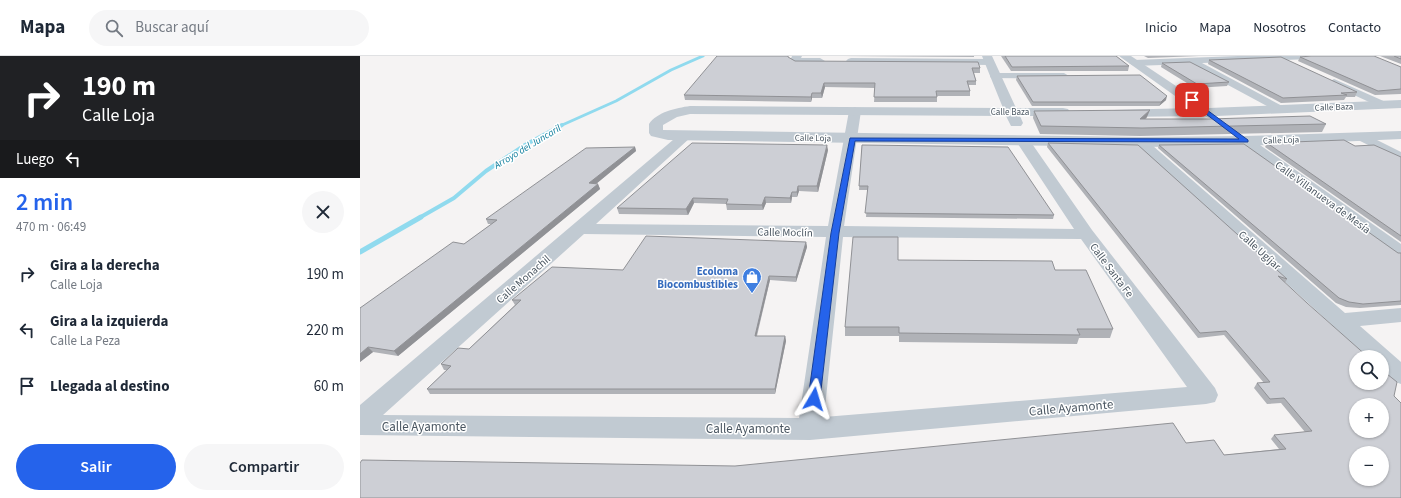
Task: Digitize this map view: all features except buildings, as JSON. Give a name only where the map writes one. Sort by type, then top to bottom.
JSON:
[{"type":"street","points":[[797,56],[795,61],[988,59],[1023,141]]},
{"type":"street","points":[[1129,59],[1191,61],[1206,58],[1311,56]]},
{"type":"street","points":[[1277,57],[1300,67]]},
{"type":"street","points":[[1129,59],[1207,112],[1246,141]]},
{"type":"street","points":[[1191,61],[1280,109]]},
{"type":"street","points":[[995,76],[1074,76]]},
{"type":"street","points":[[1137,76],[1153,76]]},
{"type":"street","points":[[1321,76],[1384,105]]},
{"type":"street","name":"Calle Baza","points":[[1102,112],[1207,112],[1401,104]]},
{"type":"street","name":"Calle Baza","points":[[690,110],[1079,112]]},
{"type":"street","name":"Calle Loja","points":[[690,110],[676,112],[664,117],[656,124],[656,133],[668,136],[685,137],[1140,142],[1246,141],[1401,135]]},
{"type":"street","points":[[810,429],[835,233],[852,139],[855,111]]},
{"type":"street","name":"Calle Monachil","points":[[360,420],[685,137]]},
{"type":"street","points":[[1363,137],[1401,158]]},
{"type":"street","name":"Calle Santa Fe","points":[[1023,141],[1086,234],[1206,395]]},
{"type":"street","name":"Calle Villanueva de Mesía","points":[[1246,141],[1401,252]]},
{"type":"street","name":"Calle Ugíjar","points":[[1140,142],[1372,350]]},
{"type":"street","name":"Calle Moclín","points":[[581,229],[835,233],[1086,234]]},
{"type":"street","points":[[1340,321],[1401,315]]},
{"type":"street","name":"Calle Ugíjar","points":[[1389,365],[1401,375]]},
{"type":"street","name":"Calle Ayamonte","points":[[360,425],[810,429],[1206,395]]},
{"type":"waterway","name":"Arroyo del Juncaril","points":[[561,126],[616,101],[671,70],[703,56]]},
{"type":"waterway","name":"Arroyo del Juncaril","points":[[419,218],[454,198],[486,171],[525,145],[561,126]]},
{"type":"waterway","name":"Arroyo del Juncaril","points":[[360,252],[421,217]]},
{"type":"place","name":"Ecoloma Biocombustibles","points":[[752,294]]},
{"type":"route","points":[[814,399],[835,233],[852,139],[1140,142],[1246,141],[1192,100]]}]
